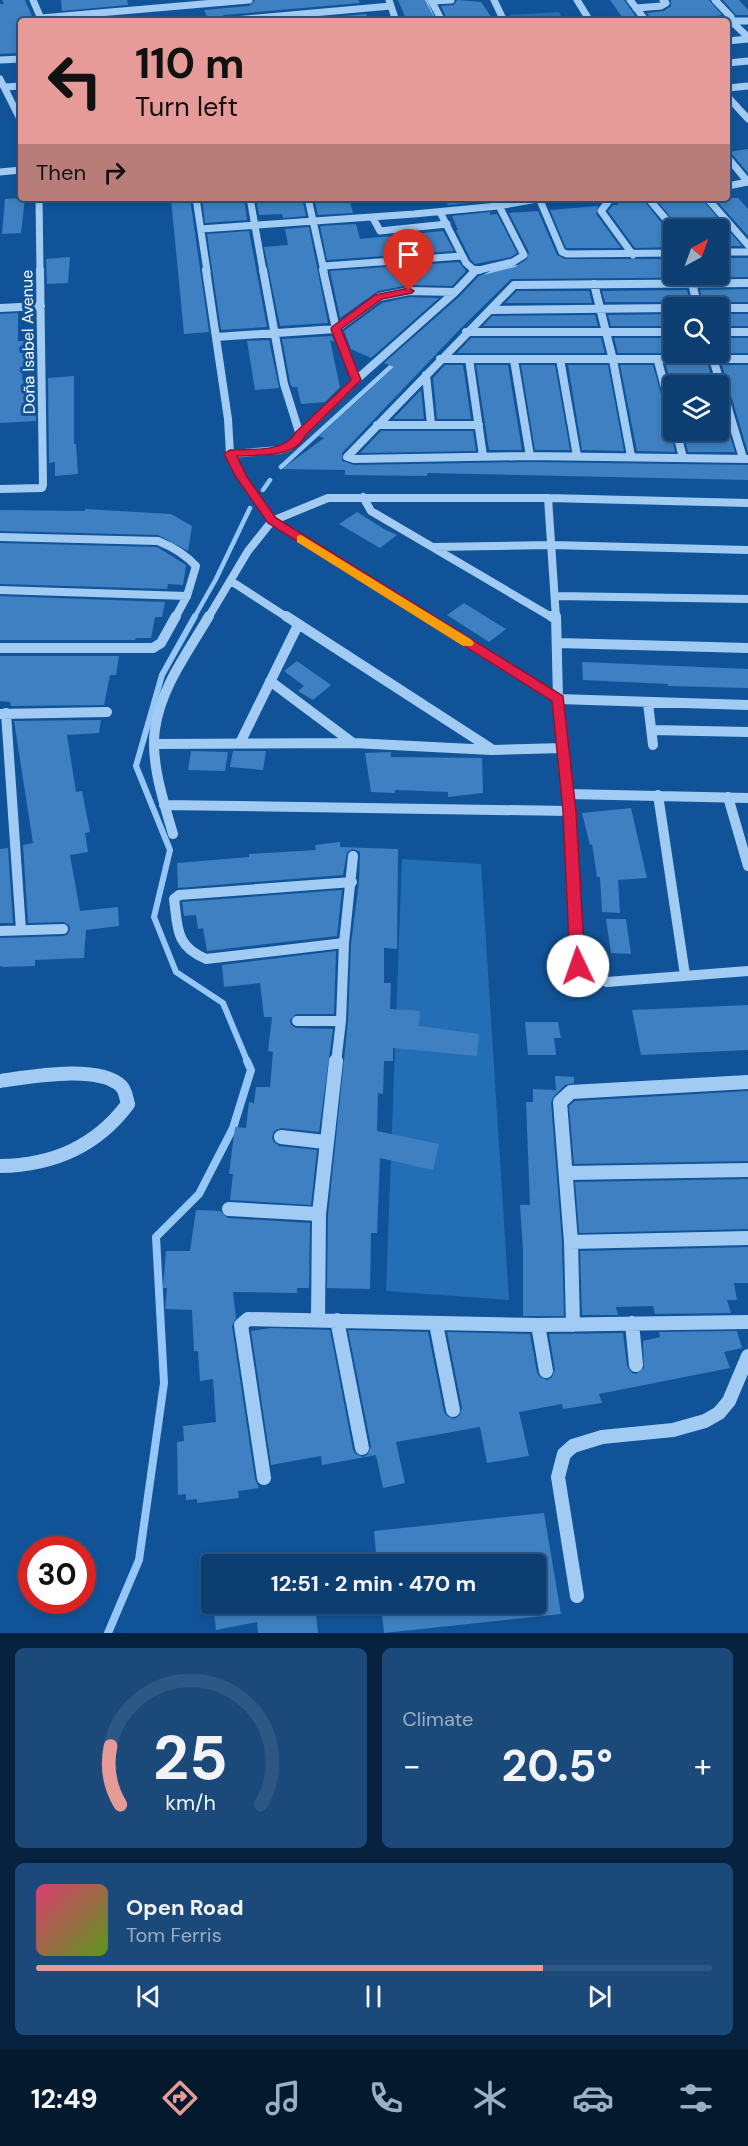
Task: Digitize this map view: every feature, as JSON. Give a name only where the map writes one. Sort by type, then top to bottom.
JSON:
[{"type":"street","points":[[33,0],[40,18]]},
{"type":"street","points":[[62,18],[249,0]]},
{"type":"street","points":[[440,18],[432,1],[451,0]]},
{"type":"street","points":[[494,0],[503,18]]},
{"type":"street","points":[[577,0],[588,18]]},
{"type":"street","points":[[630,0],[644,18]]},
{"type":"street","points":[[636,8],[661,6],[666,3],[663,0]]},
{"type":"street","points":[[715,0],[748,38]]},
{"type":"street","points":[[252,18],[390,3],[395,18]]},
{"type":"street","points":[[731,21],[748,21]]},
{"type":"street","points":[[730,41],[748,38]]},
{"type":"street","points":[[0,60],[18,59]]},
{"type":"street","points":[[730,63],[748,61]]},
{"type":"street","points":[[0,79],[18,113]]},
{"type":"street","points":[[5,87],[18,86]]},
{"type":"street","points":[[730,88],[748,86]]},
{"type":"street","points":[[730,99],[748,119]]},
{"type":"street","points":[[730,160],[748,182],[730,186]]},
{"type":"street","points":[[0,172],[18,170]]},
{"type":"street","name":"Doña Isabel Avenue","points":[[0,489],[36,490],[42,488],[43,485],[39,201]]},
{"type":"street","points":[[196,201],[228,418],[230,454],[242,477],[272,521],[558,699],[748,705]]},
{"type":"street","points":[[251,201],[284,384],[300,435]]},
{"type":"street","points":[[309,201],[336,329],[356,380]]},
{"type":"street","points":[[230,454],[280,450],[289,447],[356,380],[455,292],[475,271],[484,267],[513,262],[524,255],[496,201]]},
{"type":"street","points":[[201,229],[373,218],[529,201]]},
{"type":"street","points":[[542,201],[562,252],[574,256],[663,254]]},
{"type":"street","points":[[609,201],[601,211],[633,255]]},
{"type":"street","points":[[651,201],[666,219]]},
{"type":"street","points":[[710,201],[748,245]]},
{"type":"street","points":[[440,212],[462,256],[475,271]]},
{"type":"street","points":[[373,218],[380,231],[447,224]]},
{"type":"street","points":[[729,252],[748,252]]},
{"type":"street","points":[[324,266],[462,256]]},
{"type":"street","points":[[663,283],[514,285],[347,457],[354,459],[483,456],[745,458],[714,363]]},
{"type":"street","points":[[729,283],[748,283]]},
{"type":"street","points":[[594,284],[632,456]]},
{"type":"street","points":[[216,337],[336,329],[379,297],[409,291],[455,292]]},
{"type":"street","points":[[0,308],[41,306]]},
{"type":"street","points":[[491,310],[663,308]]},
{"type":"street","points":[[729,308],[748,308]]},
{"type":"street","points":[[466,332],[663,332]]},
{"type":"street","points":[[729,332],[748,332]]},
{"type":"street","points":[[729,357],[748,359]]},
{"type":"street","points":[[440,359],[663,360]]},
{"type":"street","points":[[469,359],[483,456]]},
{"type":"street","points":[[560,359],[577,456]]},
{"type":"street","points":[[514,360],[530,456]]},
{"type":"street","points":[[657,360],[663,382]]},
{"type":"street","points":[[426,375],[431,424]]},
{"type":"street","points":[[377,425],[479,425]]},
{"type":"street","points":[[679,441],[683,458]]},
{"type":"street","points":[[363,497],[371,511],[555,619]]},
{"type":"street","points":[[173,834],[164,805],[155,744],[155,729],[168,685],[248,551],[272,521],[328,498],[548,498],[748,503]]},
{"type":"street","points":[[548,498],[550,545],[556,596],[558,699],[568,794],[578,966],[591,976],[607,982],[748,971]]},
{"type":"street","points":[[0,537],[158,541],[178,550],[196,566],[187,596],[161,643],[153,648],[0,648]]},
{"type":"street","points":[[434,547],[550,545],[748,550]]},
{"type":"street","points":[[231,581],[492,750]]},
{"type":"street","points":[[0,590],[187,596]]},
{"type":"street","points":[[556,596],[748,599]]},
{"type":"street","points":[[240,743],[298,625]]},
{"type":"street","points":[[558,643],[748,648]]},
{"type":"street","points":[[270,681],[353,743]]},
{"type":"street","points":[[648,703],[653,746]]},
{"type":"street","points":[[21,930],[3,713],[106,712]]},
{"type":"street","points":[[652,730],[748,732]]},
{"type":"street","points":[[155,744],[353,743],[492,750],[563,748]]},
{"type":"street","points":[[568,794],[748,798]]},
{"type":"street","points":[[658,795],[685,975]]},
{"type":"street","points":[[728,797],[748,866]]},
{"type":"street","points":[[164,805],[569,811]]},
{"type":"street","points":[[318,1320],[319,1214],[341,1021],[353,856]]},
{"type":"street","points":[[345,943],[206,959],[191,954],[181,944],[174,899],[179,895],[352,882]]},
{"type":"street","points":[[0,931],[63,929]]},
{"type":"street","points":[[297,1021],[341,1021]]},
{"type":"street","points":[[0,1082],[29,1077],[95,1075],[113,1079],[124,1088],[128,1104],[117,1121],[100,1137],[62,1157],[24,1167],[0,1166]]},
{"type":"street","points":[[573,1325],[567,1173],[560,1102],[564,1096],[571,1092],[748,1082]]},
{"type":"street","points":[[280,1137],[326,1142]]},
{"type":"street","points":[[567,1173],[748,1170]]},
{"type":"street","points":[[229,1209],[319,1214]]},
{"type":"street","points":[[571,1242],[748,1238]]},
{"type":"street","points":[[264,1478],[241,1325],[248,1319],[538,1325],[748,1322]]},
{"type":"street","points":[[336,1320],[362,1448]]},
{"type":"street","points":[[632,1323],[636,1365]]},
{"type":"street","points":[[436,1324],[453,1410]]},
{"type":"street","points":[[538,1325],[546,1371]]},
{"type":"street","points":[[577,1596],[558,1477],[565,1452],[572,1446],[601,1436],[698,1426],[721,1412],[729,1400],[748,1356]]},
{"type":"shaded area","points":[[559,12],[562,18],[512,18],[510,15]]},
{"type":"shaded area","points":[[402,859],[481,864],[509,1300],[386,1291]]},
{"type":"building","points":[[2,0],[25,0],[33,18],[18,18],[18,53],[0,54],[0,4],[4,4]]},
{"type":"building","points":[[61,0],[127,0],[128,5],[62,11]]},
{"type":"building","points":[[255,0],[358,0],[360,3],[224,15],[221,18],[208,18],[204,10],[249,6]]},
{"type":"building","points":[[398,0],[425,0],[434,18],[406,18]]},
{"type":"building","points":[[457,0],[481,2],[492,18],[447,18],[441,6],[454,5]]},
{"type":"building","points":[[610,0],[624,0],[637,18],[623,18]]},
{"type":"building","points":[[671,0],[709,0],[722,15],[713,18],[650,18],[647,13],[664,11],[671,6]]},
{"type":"building","points":[[723,0],[739,0],[748,10],[748,15],[736,15]]},
{"type":"building","points":[[366,14],[368,18],[321,18]]},
{"type":"building","points":[[131,16],[132,18],[107,18]]},
{"type":"building","points":[[748,149],[748,173],[730,153]]},
{"type":"building","points":[[18,198],[18,201],[25,201],[21,233],[2,234],[5,199]]},
{"type":"building","points":[[730,198],[738,198],[748,209],[748,236],[717,201],[730,201]]},
{"type":"building","points":[[171,201],[190,201],[209,332],[184,334]]},
{"type":"building","points":[[202,201],[244,201],[247,220],[205,223]]},
{"type":"building","points":[[257,201],[303,201],[306,216],[283,218],[282,214],[259,215]]},
{"type":"building","points":[[315,201],[350,201],[353,213],[318,215]]},
{"type":"building","points":[[446,201],[490,201],[448,205]]},
{"type":"building","points":[[619,201],[644,201],[663,225],[663,247],[635,248],[608,211],[613,205],[618,205]]},
{"type":"building","points":[[657,201],[704,201],[719,219],[672,219]]},
{"type":"building","points":[[598,206],[596,214],[621,248],[566,248],[550,210]]},
{"type":"building","points":[[538,211],[557,255],[565,259],[663,259],[663,278],[511,279],[342,453],[342,461],[354,465],[530,462],[748,465],[748,480],[427,473],[427,476],[345,475],[345,470],[282,469],[324,438],[319,436],[394,367],[384,363],[459,297],[479,276],[515,267],[527,259],[529,252],[509,213]]},
{"type":"building","points":[[490,212],[490,215],[497,214],[517,253],[511,257],[475,264],[456,230],[458,230],[452,216]]},
{"type":"building","points":[[356,224],[360,239],[443,231],[454,251],[327,260],[320,226]]},
{"type":"building","points":[[309,227],[328,323],[280,326],[264,247],[288,245],[285,229]]},
{"type":"building","points":[[249,231],[267,327],[221,330],[207,234]]},
{"type":"building","points":[[729,231],[742,246],[729,246]]},
{"type":"building","points":[[70,257],[68,283],[47,284],[46,259]]},
{"type":"building","points":[[729,258],[748,258],[748,277],[729,277]]},
{"type":"building","points":[[459,262],[466,271],[452,286],[409,285],[378,291],[340,318],[330,271]]},
{"type":"building","points":[[748,289],[748,302],[729,302],[729,297],[702,297],[700,290]]},
{"type":"building","points":[[687,290],[689,297],[663,297],[663,302],[605,302],[602,291]]},
{"type":"building","points":[[517,291],[589,291],[592,303],[505,303]]},
{"type":"building","points":[[410,297],[439,298],[371,358],[351,349],[344,331],[382,303]]},
{"type":"building","points":[[18,313],[18,341],[26,341],[22,379],[35,379],[36,421],[0,423],[0,314]]},
{"type":"building","points":[[663,314],[663,326],[611,326],[608,315]]},
{"type":"building","points":[[729,314],[748,314],[748,326],[729,326]]},
{"type":"building","points":[[595,315],[598,326],[483,326],[492,316]]},
{"type":"building","points":[[332,336],[334,342],[330,340],[340,387],[325,402],[301,404],[297,387],[292,387],[290,382],[282,339]]},
{"type":"building","points":[[471,338],[601,338],[605,353],[457,353]]},
{"type":"building","points":[[614,338],[663,338],[663,353],[618,353]]},
{"type":"building","points":[[729,338],[748,338],[748,353],[729,353]]},
{"type":"building","points":[[269,340],[279,388],[255,390],[247,341]]},
{"type":"building","points":[[445,365],[463,365],[471,419],[437,419],[433,378]]},
{"type":"building","points":[[476,365],[508,365],[522,450],[489,450]]},
{"type":"building","points":[[521,365],[555,365],[570,450],[535,450]]},
{"type":"building","points":[[568,365],[608,365],[624,451],[582,450]]},
{"type":"building","points":[[620,365],[653,365],[663,401],[663,441],[673,441],[675,452],[637,451]]},
{"type":"building","points":[[666,365],[708,365],[711,375],[669,375]]},
{"type":"building","points":[[722,365],[748,365],[748,453],[729,389],[729,375],[725,375]]},
{"type":"building","points":[[74,376],[74,444],[76,444],[78,474],[55,476],[55,462],[49,463],[48,378]]},
{"type":"building","points":[[421,390],[424,419],[393,419]]},
{"type":"building","points":[[381,431],[473,431],[476,451],[360,453]]},
{"type":"building","points":[[729,433],[735,452],[688,452],[686,441],[729,441]]},
{"type":"building","points":[[85,509],[171,514],[192,526],[188,551],[158,535],[0,531],[0,510],[85,511]]},
{"type":"building","points":[[357,512],[397,535],[380,548],[339,524]]},
{"type":"building","points":[[0,543],[157,547],[186,565],[183,585],[168,584],[167,589],[0,584]]},
{"type":"building","points":[[0,596],[165,602],[162,617],[155,617],[151,638],[0,640]]},
{"type":"building","points":[[464,603],[506,629],[489,642],[447,615]]},
{"type":"building","points":[[0,656],[119,656],[116,675],[110,675],[104,705],[11,706],[10,702],[0,701]]},
{"type":"building","points":[[297,661],[331,685],[313,700],[298,691],[304,686],[284,671]]},
{"type":"building","points":[[582,662],[748,669],[748,688],[668,686],[668,684],[583,680]]},
{"type":"building","points":[[101,720],[99,733],[67,735],[76,792],[82,791],[90,832],[85,833],[88,852],[70,855],[80,911],[118,907],[119,926],[86,930],[84,958],[35,960],[35,966],[0,966],[0,938],[63,936],[67,935],[70,929],[69,925],[63,922],[28,923],[23,845],[33,843],[14,721]]},
{"type":"building","points":[[191,751],[228,752],[225,771],[188,770]]},
{"type":"building","points":[[233,751],[266,751],[263,770],[230,767]]},
{"type":"building","points":[[391,752],[391,757],[482,758],[483,793],[448,797],[448,792],[395,790],[395,793],[371,792],[365,753]]},
{"type":"building","points":[[631,808],[647,878],[618,880],[620,913],[602,912],[600,877],[597,877],[592,844],[590,845],[582,813]]},
{"type":"building","points":[[340,842],[340,847],[398,849],[397,949],[384,948],[384,983],[391,983],[390,1009],[420,1011],[419,1026],[479,1034],[477,1056],[393,1048],[393,1061],[384,1061],[383,1094],[378,1093],[377,1131],[439,1144],[433,1170],[380,1158],[377,1233],[371,1233],[370,1289],[327,1288],[328,1215],[348,1021],[351,944],[359,882],[360,852],[353,849],[347,852],[343,875],[178,888],[177,863],[249,857],[249,854],[316,850],[315,845]]},
{"type":"building","points":[[8,848],[13,923],[0,923],[0,849]]},
{"type":"building","points":[[342,890],[337,936],[207,951],[203,928],[198,929],[196,915],[184,916],[182,902]]},
{"type":"building","points":[[606,919],[626,919],[631,954],[611,953]]},
{"type":"building","points":[[336,951],[334,1014],[296,1014],[290,1020],[291,1025],[296,1028],[333,1029],[319,1132],[281,1128],[274,1131],[272,1137],[279,1146],[317,1150],[311,1205],[230,1200],[233,1174],[229,1174],[235,1127],[246,1128],[249,1102],[254,1103],[256,1087],[270,1087],[273,1052],[268,1051],[272,1017],[264,1017],[260,983],[224,987],[222,965]]},
{"type":"building","points":[[748,1005],[748,1050],[641,1055],[632,1010]]},
{"type":"building","points":[[525,1022],[558,1022],[561,1038],[554,1038],[556,1055],[528,1055]]},
{"type":"building","points":[[555,1076],[574,1077],[574,1083],[565,1085],[551,1102],[562,1242],[564,1316],[523,1316],[520,1205],[530,1205],[526,1102],[533,1102],[533,1089],[556,1090]]},
{"type":"building","points":[[748,1091],[748,1161],[574,1164],[569,1106],[575,1101]]},
{"type":"building","points":[[748,1179],[748,1229],[579,1233],[575,1182]]},
{"type":"building","points":[[196,1210],[220,1211],[228,1218],[310,1223],[309,1288],[297,1288],[297,1293],[233,1292],[236,1318],[232,1326],[255,1479],[259,1488],[238,1491],[239,1498],[197,1503],[197,1499],[186,1500],[186,1494],[178,1495],[177,1442],[184,1441],[183,1426],[216,1422],[213,1379],[200,1381],[198,1351],[194,1351],[192,1310],[165,1309],[167,1288],[163,1288],[166,1251],[190,1251]]},
{"type":"building","points":[[748,1247],[748,1283],[734,1283],[737,1300],[727,1300],[731,1313],[655,1314],[653,1306],[616,1307],[618,1315],[582,1315],[580,1251]]},
{"type":"building","points":[[271,1328],[330,1330],[353,1450],[363,1457],[368,1454],[371,1446],[348,1330],[428,1332],[444,1412],[454,1419],[459,1416],[462,1408],[447,1332],[530,1334],[537,1373],[547,1380],[552,1377],[555,1370],[549,1334],[623,1333],[627,1366],[632,1373],[636,1374],[644,1368],[643,1341],[660,1337],[659,1332],[737,1331],[742,1348],[724,1352],[730,1368],[599,1394],[602,1403],[563,1409],[562,1404],[519,1412],[529,1456],[487,1463],[480,1427],[396,1442],[405,1483],[383,1488],[376,1455],[322,1465],[321,1456],[271,1465],[251,1331]]},
{"type":"building","points":[[544,1513],[561,1614],[384,1633],[382,1614],[546,1614],[546,1554],[376,1554],[374,1531]]},
{"type":"building","points":[[214,1614],[316,1614],[318,1633],[258,1633],[257,1622],[216,1630]]},
{"type":"waterway","points":[[425,0],[433,18]]},
{"type":"waterway","points":[[496,270],[517,267]]},
{"type":"waterway","points":[[480,279],[496,270]]},
{"type":"waterway","points":[[492,271],[496,270]]},
{"type":"waterway","points":[[281,467],[396,362]]},
{"type":"waterway","points":[[263,490],[270,480]]},
{"type":"waterway","points":[[194,618],[216,579],[250,508]]},
{"type":"waterway","points":[[195,616],[162,675],[136,766],[170,850],[154,917],[176,972],[223,1003],[248,1063]]},
{"type":"waterway","points":[[108,1633],[139,1560],[164,1383],[156,1237],[199,1194],[233,1128],[251,1070],[247,1061]]},
{"type":"slow traffic","points":[[301,539],[467,643]]},
{"type":"route","points":[[409,291],[379,297],[336,329],[356,380],[318,416],[298,440],[280,450],[230,454],[242,477],[272,521],[558,699],[569,811],[578,966]]}]
